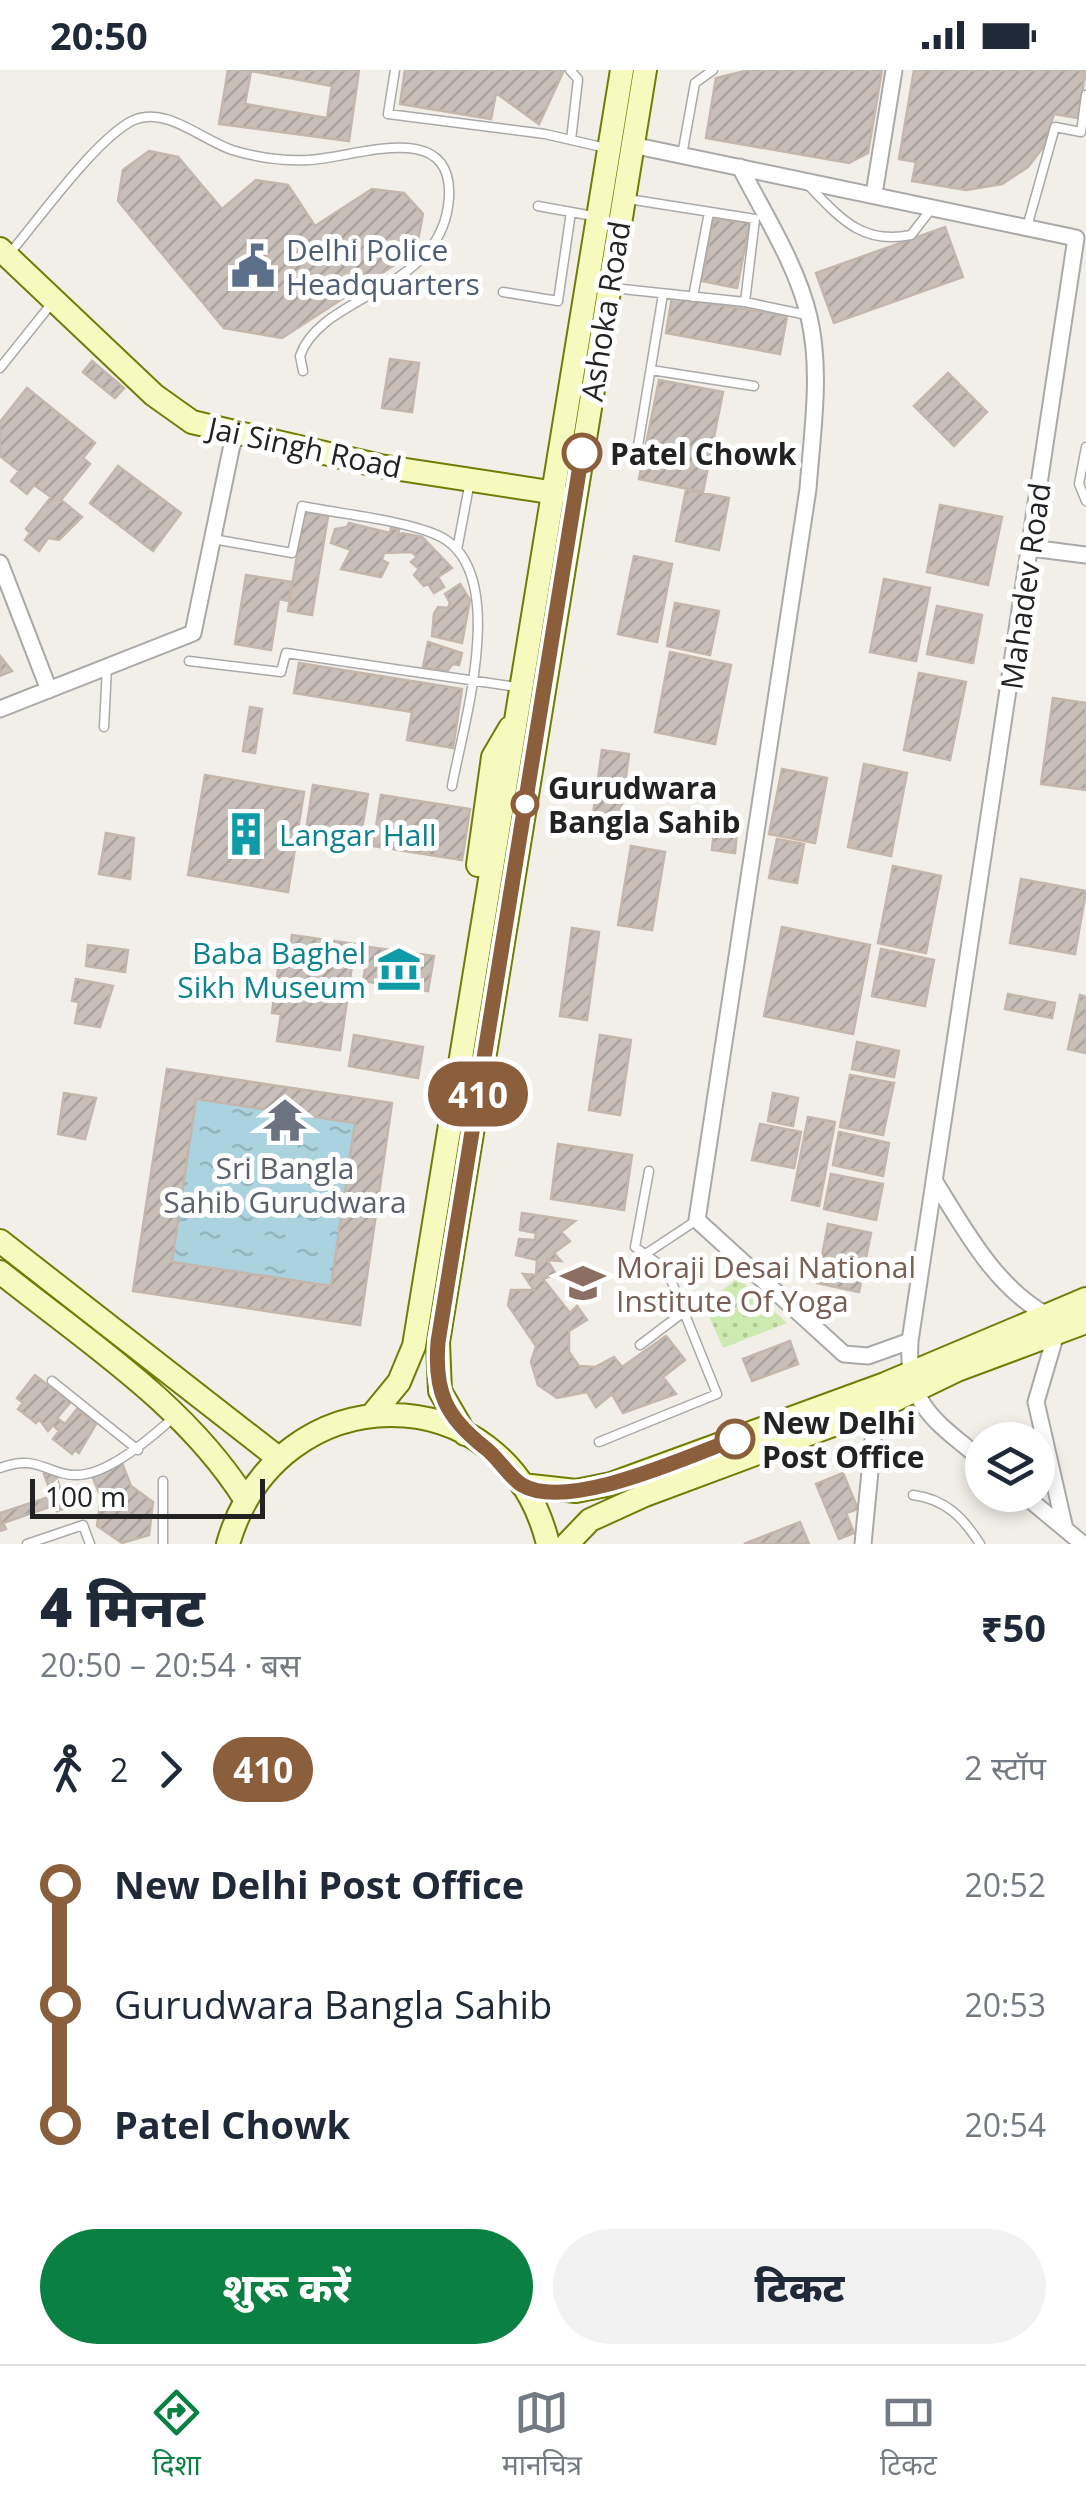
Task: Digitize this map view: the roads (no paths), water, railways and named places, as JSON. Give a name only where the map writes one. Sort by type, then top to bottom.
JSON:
[{"type":"main road","name":"Ashoka Road","points":[[465,1434],[440,1391],[438,1342],[624,199],[620,147],[622,70]]},
{"type":"main road","name":"Ashoka Road","points":[[372,1415],[400,1382],[414,1346],[486,912],[476,876],[493,757],[518,713],[598,217],[645,70]]},
{"type":"main road","name":"Jai Singh Road","points":[[4,252],[154,394],[192,422],[234,435],[380,466],[556,493]]},
{"type":"main road","points":[[0,1241],[277,1457]]},
{"type":"main road","points":[[0,1272],[177,1414],[223,1464],[245,1498]]},
{"type":"main road","points":[[567,1544],[590,1520],[641,1485],[1051,1324],[1086,1298]]},
{"type":"main road","points":[[1051,1324],[1086,1322]]},
{"type":"main road","points":[[522,1484],[576,1491],[641,1485],[876,1409],[911,1382]]},
{"type":"main road","points":[[228,1544],[245,1498],[277,1457],[322,1428],[372,1415],[420,1418],[465,1434],[502,1461],[522,1484],[548,1544]]},
{"type":"street","points":[[874,194],[894,70]]},
{"type":"street","name":"Mahadev Road","points":[[620,147],[682,155],[1081,238],[910,1342],[911,1382]]},
{"type":"street","points":[[740,167],[781,246],[809,316],[816,380],[808,489],[696,1220],[844,1354],[868,1356],[910,1342]]},
{"type":"street","points":[[0,709],[193,633],[234,435]]},
{"type":"street","points":[[1031,548],[1086,555]]},
{"type":"street","points":[[1,569],[48,690]]},
{"type":"street","points":[[936,1182],[992,1267],[1051,1324],[1036,1402],[1064,1529]]},
{"type":"street","points":[[911,1382],[928,1414],[965,1446]]},
{"type":"street","points":[[863,1544],[876,1409]]},
{"type":"street","points":[[1044,1512],[1083,1544]]},
{"type":"lane","points":[[394,70],[388,114],[620,147]]},
{"type":"lane","points":[[570,70],[578,79],[571,140]]},
{"type":"lane","points":[[682,155],[694,83],[713,70]]},
{"type":"lane","points":[[1027,227],[1054,127],[1081,132],[1086,95]]},
{"type":"lane","points":[[4,252],[102,145],[137,118],[163,118],[223,147],[268,157],[309,160],[382,147],[422,149],[439,159],[447,176],[448,197],[440,236],[399,276],[314,333],[300,356],[303,371]]},
{"type":"lane","points":[[802,180],[848,227],[894,239],[911,235],[933,206]]},
{"type":"lane","points":[[624,199],[755,220],[745,302]]},
{"type":"lane","points":[[538,206],[598,217]]},
{"type":"lane","points":[[503,292],[558,301],[572,212]]},
{"type":"lane","points":[[693,297],[710,212]]},
{"type":"lane","points":[[609,288],[745,302],[809,316]]},
{"type":"lane","points":[[638,452],[663,294]]},
{"type":"lane","points":[[0,368],[55,300]]},
{"type":"lane","points":[[651,370],[754,386]]},
{"type":"lane","points":[[1086,447],[1079,484],[1086,502]]},
{"type":"lane","points":[[457,550],[471,479]]},
{"type":"lane","points":[[214,539],[292,554],[302,506],[437,535],[457,550],[476,586],[478,646],[452,786]]},
{"type":"lane","points":[[189,661],[280,672],[286,653],[522,688]]},
{"type":"lane","points":[[104,727],[107,667]]},
{"type":"lane","points":[[599,1442],[717,1394],[667,1270],[635,1247],[649,1171]]},
{"type":"lane","points":[[644,1255],[696,1220]]},
{"type":"lane","points":[[640,1345],[685,1311]]},
{"type":"lane","points":[[52,1381],[138,1450]]},
{"type":"lane","points":[[0,1468],[19,1461],[78,1475],[138,1450],[177,1414]]},
{"type":"lane","points":[[163,1481],[163,1544]]},
{"type":"lane","points":[[913,1495],[935,1498],[966,1522],[980,1544]]},
{"type":"lane","points":[[27,1544],[83,1525],[90,1544]]},
{"type":"water","points":[[196,1099],[355,1123],[331,1286],[173,1262]]},
{"type":"place","name":"Delhi Police Headquarters","points":[[253,266]]},
{"type":"place","name":"Patel Chowk","points":[[582,453]]},
{"type":"place","name":"Gurudwara Bangla Sahib","points":[[525,804]]},
{"type":"place","name":"Langar Hall","points":[[246,834]]},
{"type":"place","name":"Baba Baghel Sikh Museum","points":[[399,969]]},
{"type":"place","name":"Sri Bangla Sahib Gurudwara","points":[[285,1120]]},
{"type":"place","name":"Moraji Desai National Institute Of Yoga","points":[[583,1283]]},
{"type":"place","name":"New Delhi Post Office","points":[[735,1439]]}]
